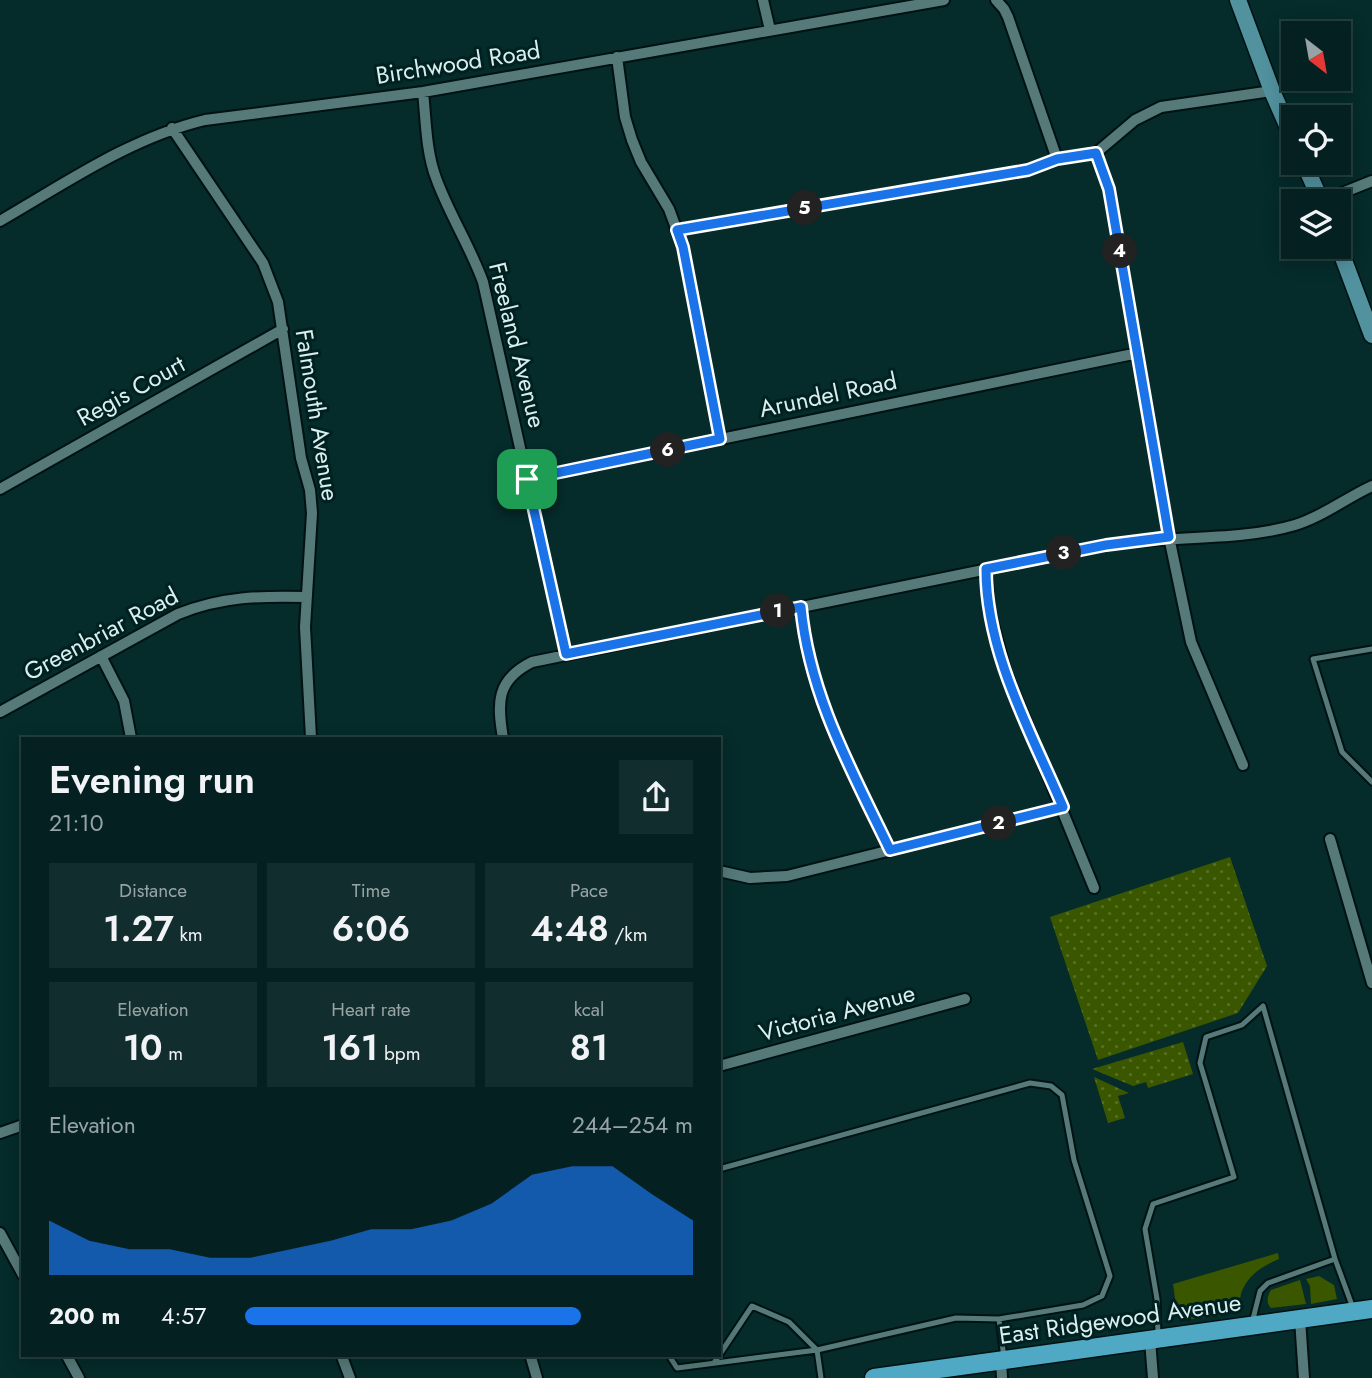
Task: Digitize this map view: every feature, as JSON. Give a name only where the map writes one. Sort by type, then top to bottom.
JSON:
[{"type":"main road","points":[[1238,0],[1281,112]]},
{"type":"main road","points":[[1344,259],[1372,335]]},
{"type":"main road","name":"East Ridgewood Avenue","points":[[874,1378],[1002,1366],[1154,1339],[1363,1310]]},
{"type":"street","points":[[763,0],[770,30]]},
{"type":"street","name":"Birchwood Road","points":[[0,221],[130,146],[172,128],[205,120],[423,92],[944,0]]},
{"type":"street","points":[[996,0],[1008,17],[1057,159]]},
{"type":"street","points":[[617,57],[625,117],[632,140],[641,162],[669,209],[683,247],[720,439]]},
{"type":"street","points":[[677,230],[1028,170],[1057,159],[1096,153],[1148,111],[1272,91]]},
{"type":"street","name":"Freeland Avenue","points":[[423,92],[432,166],[448,208],[475,259],[483,282],[566,654]]},
{"type":"street","name":"Falmouth Avenue","points":[[172,128],[263,263],[278,302],[312,513],[306,627],[312,737]]},
{"type":"street","points":[[1096,153],[1109,189],[1169,537],[1191,642],[1242,765]]},
{"type":"street","points":[[1351,189],[1372,181]]},
{"type":"street","name":"Regis Court","points":[[0,488],[283,329]]},
{"type":"street","name":"Arundel Road","points":[[527,479],[1138,353]]},
{"type":"street","points":[[503,737],[499,699],[511,676],[519,668],[532,662],[1106,545],[1169,537],[1270,531],[1297,524],[1372,486]]},
{"type":"street","points":[[986,569],[989,609],[1006,673],[1094,888]]},
{"type":"street","name":"Greenbriar Road","points":[[0,712],[178,614],[200,606],[249,596],[307,597]]},
{"type":"street","points":[[801,607],[807,652],[816,688],[829,723],[890,850]]},
{"type":"street","points":[[101,656],[124,701],[131,737]]},
{"type":"street","points":[[721,871],[750,878],[771,878],[1063,807]]},
{"type":"street","points":[[1330,839],[1372,980]]},
{"type":"street","name":"Victoria Avenue","points":[[721,1065],[965,999]]},
{"type":"street","points":[[0,1133],[21,1126]]},
{"type":"street","points":[[0,1233],[21,1271]]},
{"type":"street","points":[[1300,1319],[1304,1378]]},
{"type":"street","points":[[1153,1378],[1154,1339]]},
{"type":"street","points":[[68,1357],[79,1378]]},
{"type":"street","points":[[342,1357],[350,1378]]},
{"type":"street","points":[[531,1357],[537,1378]]},
{"type":"lane","points":[[1372,649],[1313,659],[1342,752],[1372,782]]},
{"type":"lane","points":[[1154,1339],[1157,1299],[1145,1229],[1153,1204],[1234,1177],[1200,1063],[1206,1037],[1242,1025],[1263,1006],[1335,1259],[1363,1310]]},
{"type":"lane","points":[[670,1357],[677,1368],[817,1350],[956,1318],[999,1320],[1083,1305],[1102,1296],[1110,1276],[1074,1160],[1062,1095],[1051,1086],[1030,1083],[721,1168]]},
{"type":"lane","points":[[1251,1326],[1262,1287],[1335,1259]]},
{"type":"lane","points":[[721,1354],[752,1306],[789,1322],[817,1350],[821,1378]]},
{"type":"lane","points":[[999,1320],[1002,1366]]},
{"type":"lane","points":[[715,1363],[719,1357]]},
{"type":"green space","points":[[1230,857],[1267,966],[1238,1013],[1098,1060],[1050,917]]},
{"type":"green space","points":[[1183,1042],[1193,1074],[1148,1088],[1146,1082],[1133,1086],[1092,1069]]},
{"type":"green space","points":[[1094,1077],[1129,1093],[1118,1096],[1125,1118],[1108,1123]]},
{"type":"green space","points":[[1278,1253],[1279,1259],[1248,1280],[1233,1311],[1178,1320],[1173,1284]]},
{"type":"green space","points":[[1319,1276],[1334,1285],[1337,1299],[1311,1304],[1310,1286],[1306,1279]]},
{"type":"green space","points":[[1300,1280],[1306,1304],[1271,1308],[1268,1299],[1271,1290]]},
{"type":"route","points":[[1096,153],[1109,189],[1169,537],[1106,545],[986,569],[989,609],[1006,673],[1063,807],[890,850],[829,723],[816,688],[807,652],[801,607],[566,654],[527,479],[720,439],[683,247],[677,230],[1028,170],[1057,159],[1096,153]]}]
